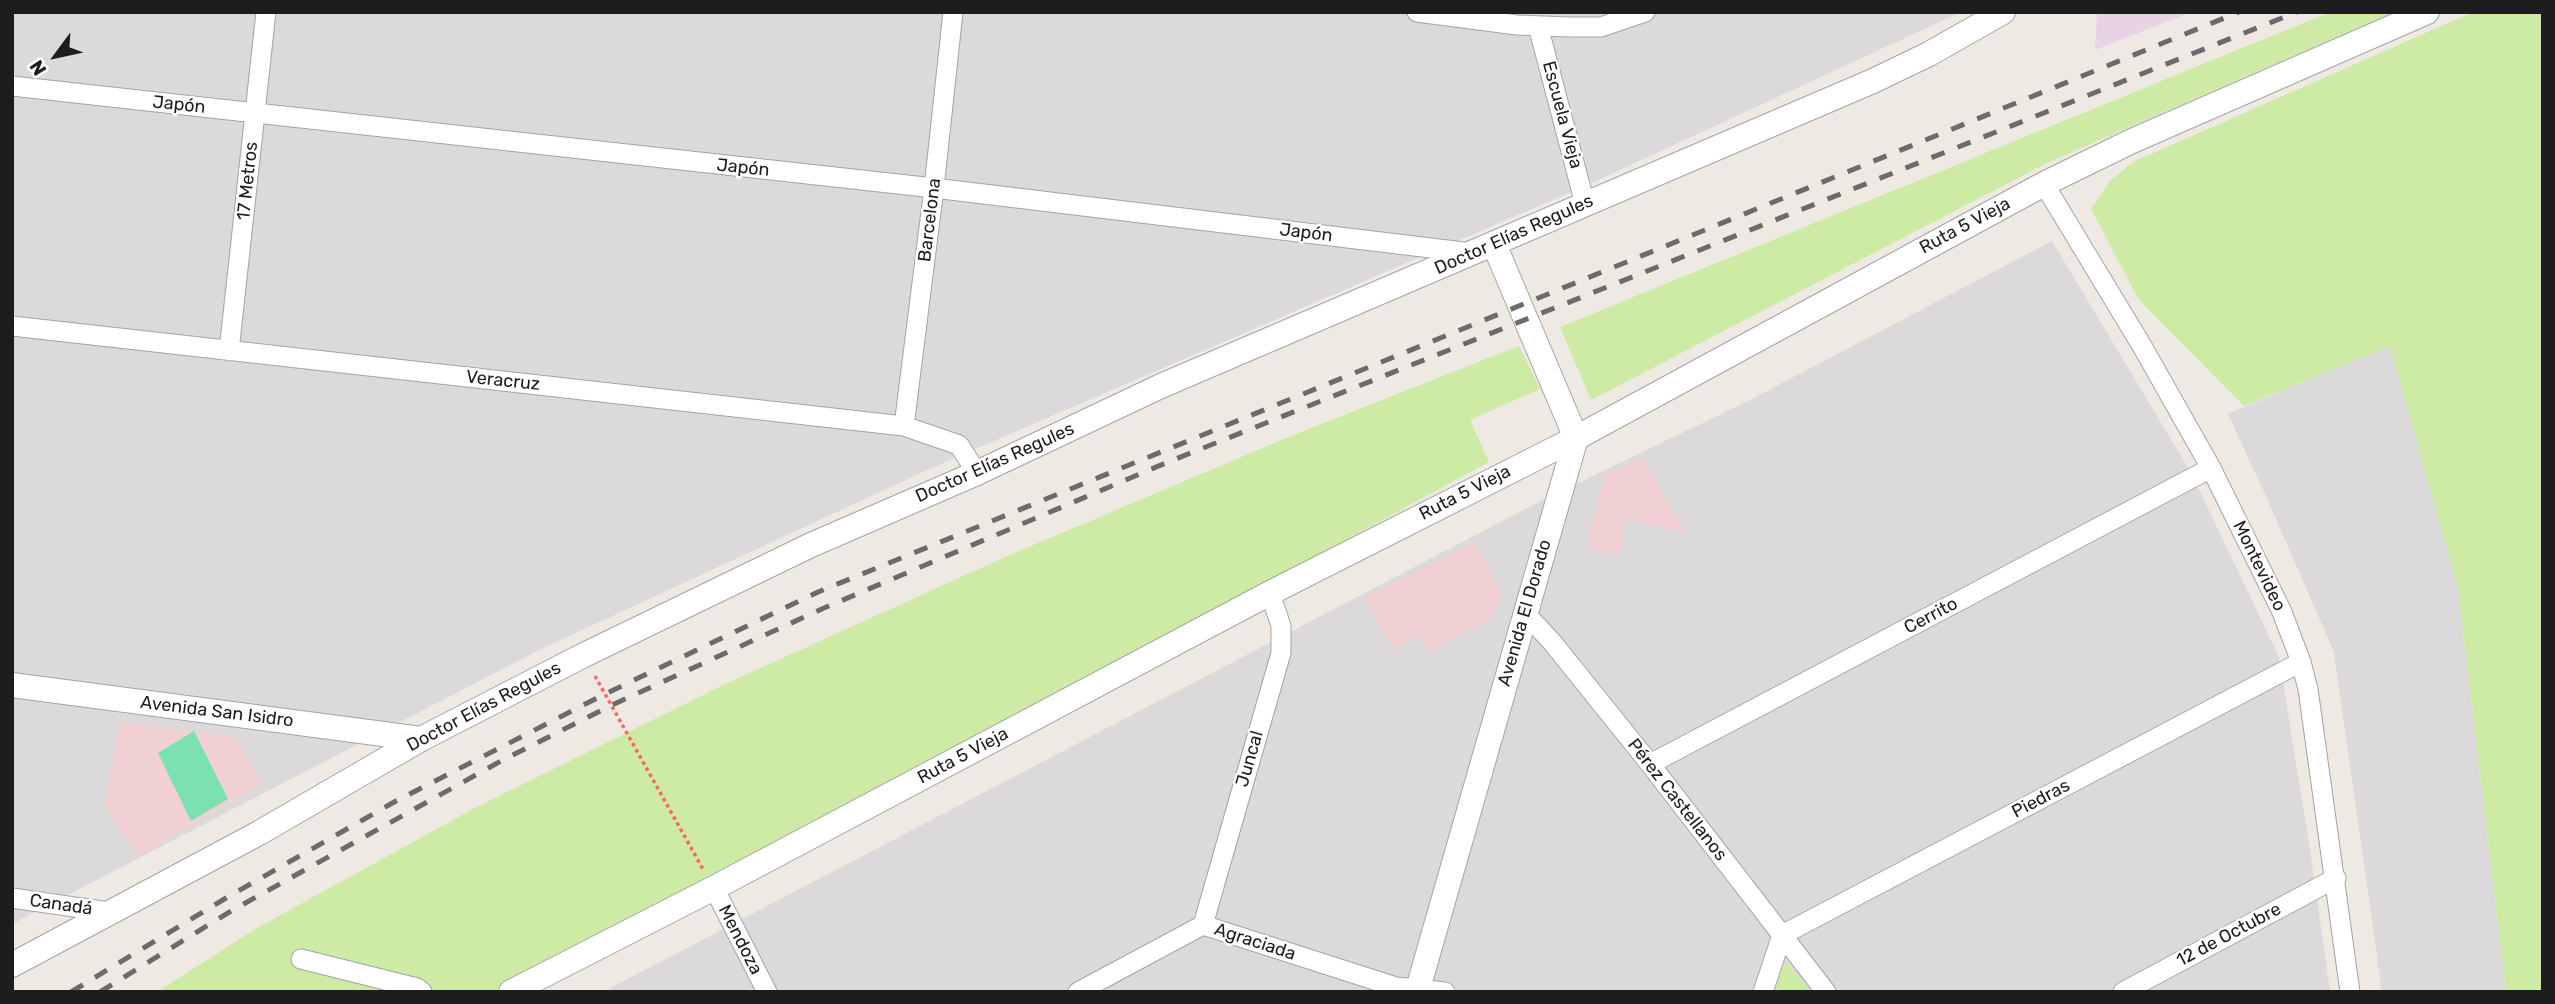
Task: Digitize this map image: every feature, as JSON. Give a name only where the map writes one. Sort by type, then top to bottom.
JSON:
[{"type":"street","name":"17 Metros","points":[[229,351],[266,12]]},
{"type":"street","name":"Barcelona","points":[[904,426],[953,12]]},
{"type":"street","points":[[1417,12],[1538,26],[1601,27],[1645,12]]},
{"type":"street","name":"Doctor Elías Regules","points":[[12,965],[258,833],[421,739],[584,655],[811,545],[977,473],[1161,386],[1874,81],[1929,54],[2003,12]]},
{"type":"street","name":"Ruta 5 Vieja","points":[[511,992],[714,888],[1270,593],[1576,438],[2044,184],[2133,141],[2427,12]]},
{"type":"street","name":"Escuela Vieja","points":[[1538,26],[1585,204]]},
{"type":"street","name":"Japón","points":[[12,86],[1483,248]]},
{"type":"street","name":"Montevideo","points":[[2044,184],[2142,346],[2211,468],[2282,612],[2301,662],[2308,689],[2350,992]]},
{"type":"street","points":[[1483,248],[1576,438]]},
{"type":"street","name":"Veracruz","points":[[12,326],[904,426],[959,445],[977,473]]},
{"type":"street","name":"Avenida El Dorado","points":[[1418,990],[1524,612],[1576,438]]},
{"type":"street","name":"Cerrito","points":[[1650,764],[2211,468]]},
{"type":"street","name":"Juncal","points":[[1203,925],[1281,653],[1281,626],[1270,593]]},
{"type":"street","name":"Pérez Castellanos","points":[[1524,612],[1552,642],[1650,764],[1826,992]]},
{"type":"street","name":"Piedras","points":[[1782,935],[2301,662]]},
{"type":"street","name":"Avenida San Isidro","points":[[12,685],[421,739]]},
{"type":"street","name":"12 de Octubre","points":[[2123,992],[2336,878]]},
{"type":"street","name":"Mendoza","points":[[714,888],[766,992]]},
{"type":"street","name":"Canadá","points":[[12,898],[109,912]]},
{"type":"street","name":"Agraciada","points":[[1078,992],[1203,925],[1396,987],[1445,992]]},
{"type":"street","points":[[1763,992],[1782,935]]},
{"type":"street","points":[[301,959],[417,988],[422,992]]},
{"type":"path","points":[[584,655],[714,888]]},
{"type":"shaded area","points":[[12,12],[1961,12],[1594,182],[936,466],[539,650],[12,924]]},
{"type":"shaded area","points":[[2097,12],[2191,12],[2095,50]]},
{"type":"shaded area","points":[[2052,241],[2190,471],[2279,657],[2330,992],[603,992],[1531,506],[1748,401]]},
{"type":"shaded area","points":[[2390,345],[2458,588],[2506,992],[2382,992],[2334,652],[2228,414]]},
{"type":"shaded area","points":[[1643,458],[1686,534],[1627,518],[1619,556],[1587,548],[1604,475]]},
{"type":"shaded area","points":[[1474,542],[1501,592],[1493,617],[1428,652],[1419,635],[1393,649],[1364,598]]},
{"type":"shaded area","points":[[120,722],[236,737],[262,784],[138,856],[104,806]]},
{"type":"green space","points":[[2330,12],[2394,12],[2049,162],[1591,400],[1560,327]]},
{"type":"green space","points":[[2473,12],[2543,12],[2543,992],[2506,992],[2458,588],[2390,346],[2244,406],[2139,300],[2091,209],[2109,182],[2133,162]]},
{"type":"green space","points":[[1519,346],[1540,389],[1470,420],[1489,462],[874,796],[501,992],[157,992],[257,928],[473,809],[723,685],[1005,557],[1291,436]]},
{"type":"green space","points":[[194,731],[228,799],[191,821],[158,753]]},
{"type":"green space","points":[[1789,964],[1811,992],[1775,992],[1782,967]]},
{"type":"railway","points":[[71,992],[226,898],[396,801],[605,694],[818,592],[2239,12]]},
{"type":"railway","points":[[100,992],[231,911],[501,761],[612,705],[824,608],[1168,462],[2297,12]]}]
